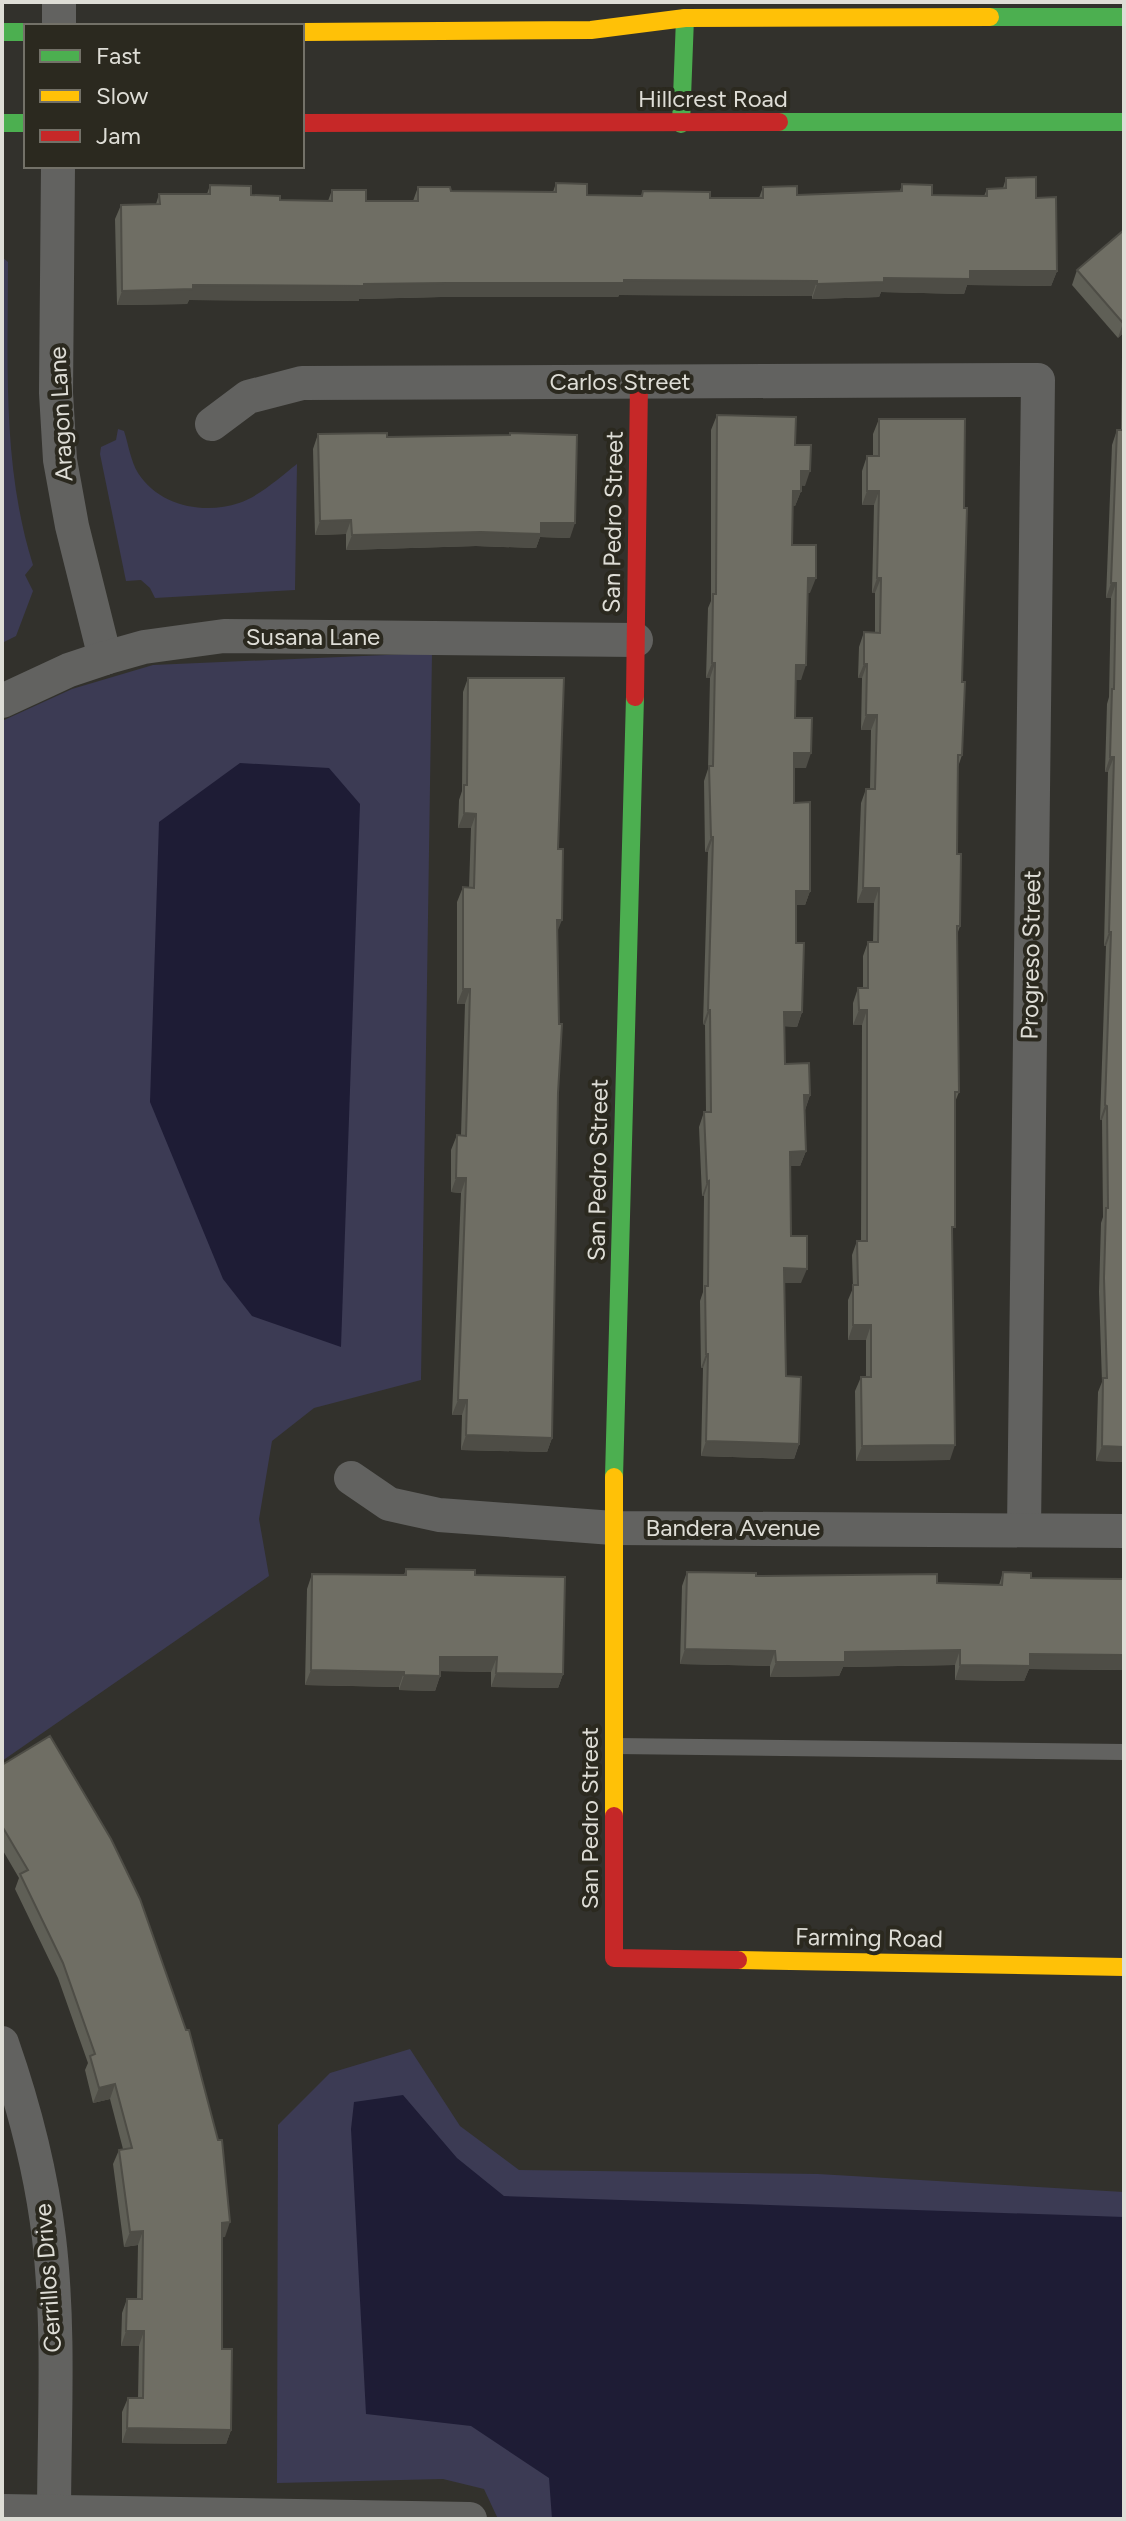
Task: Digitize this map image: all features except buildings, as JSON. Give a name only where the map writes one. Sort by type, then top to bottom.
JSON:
[{"type":"street","points":[[59,2],[59,24]]},
{"type":"street","points":[[304,32],[591,30],[686,10],[1124,17]]},
{"type":"street","points":[[681,124],[686,10]]},
{"type":"street","points":[[2,32],[24,32]]},
{"type":"street","name":"Hillcrest Road","points":[[304,123],[1124,122]]},
{"type":"street","points":[[2,123],[24,123]]},
{"type":"street","name":"Aragon Lane","points":[[58,168],[56,393],[60,460],[72,526],[105,658]]},
{"type":"street","name":"Carlos Street","points":[[212,424],[248,397],[302,383],[1038,380]]},
{"type":"street","name":"Progreso Street","points":[[1024,1530],[1038,380]]},
{"type":"street","name":"San Pedro Street","points":[[614,1958],[613,1528],[636,640],[639,382]]},
{"type":"street","name":"Susana Lane","points":[[2,701],[69,670],[105,658],[144,647],[224,636],[636,640]]},
{"type":"street","name":"Bandera Avenue","points":[[351,1478],[389,1504],[439,1515],[613,1528],[1124,1531]]},
{"type":"street","name":"Farming Road","points":[[614,1958],[1124,1967]]},
{"type":"street","name":"Cerrillos Drive","points":[[2,2043],[32,2139],[49,2238],[55,2337],[54,2515]]},
{"type":"street","points":[[2,2511],[54,2515],[470,2518]]},
{"type":"lane","points":[[591,30],[603,11]]},
{"type":"lane","points":[[614,1746],[1124,1752]]},
{"type":"shaded area","points":[[2,257],[8,262],[11,453],[23,528],[33,565],[25,575],[33,591],[16,636],[2,643]]},
{"type":"shaded area","points":[[118,429],[124,431],[136,469],[147,484],[183,505],[211,508],[239,503],[262,491],[297,464],[295,590],[155,598],[141,580],[126,581],[100,454],[101,447],[116,440]]},
{"type":"shaded area","points":[[432,653],[421,1380],[314,1408],[272,1441],[259,1519],[269,1576],[2,1761],[2,721],[72,689],[153,665]]},
{"type":"shaded area","points":[[240,763],[329,768],[360,804],[341,1347],[252,1316],[223,1279],[150,1102],[159,822]]},
{"type":"shaded area","points":[[410,2049],[460,2126],[519,2170],[818,2174],[1124,2192],[1124,2519],[498,2519],[484,2489],[443,2479],[277,2483],[278,2125],[330,2073]]},
{"type":"shaded area","points":[[403,2095],[457,2158],[504,2196],[1124,2217],[1124,2519],[552,2519],[549,2478],[471,2426],[366,2414],[351,2129],[354,2102]]},
{"type":"traffic: fast","points":[[990,17],[1124,17]]},
{"type":"traffic: fast","points":[[681,124],[685,18]]},
{"type":"traffic: fast","points":[[2,32],[24,32]]},
{"type":"traffic: fast","points":[[779,122],[1124,122]]},
{"type":"traffic: fast","points":[[2,123],[24,123]]},
{"type":"traffic: fast","points":[[614,1477],[635,697]]},
{"type":"traffic: slow","points":[[304,32],[591,30],[685,18],[990,17]]},
{"type":"traffic: slow","points":[[614,1477],[614,1816]]},
{"type":"traffic: slow","points":[[738,1960],[1124,1967]]},
{"type":"traffic: jam","points":[[304,123],[779,122]]},
{"type":"traffic: jam","points":[[635,697],[639,382]]},
{"type":"traffic: jam","points":[[614,1816],[614,1958],[738,1960]]}]
